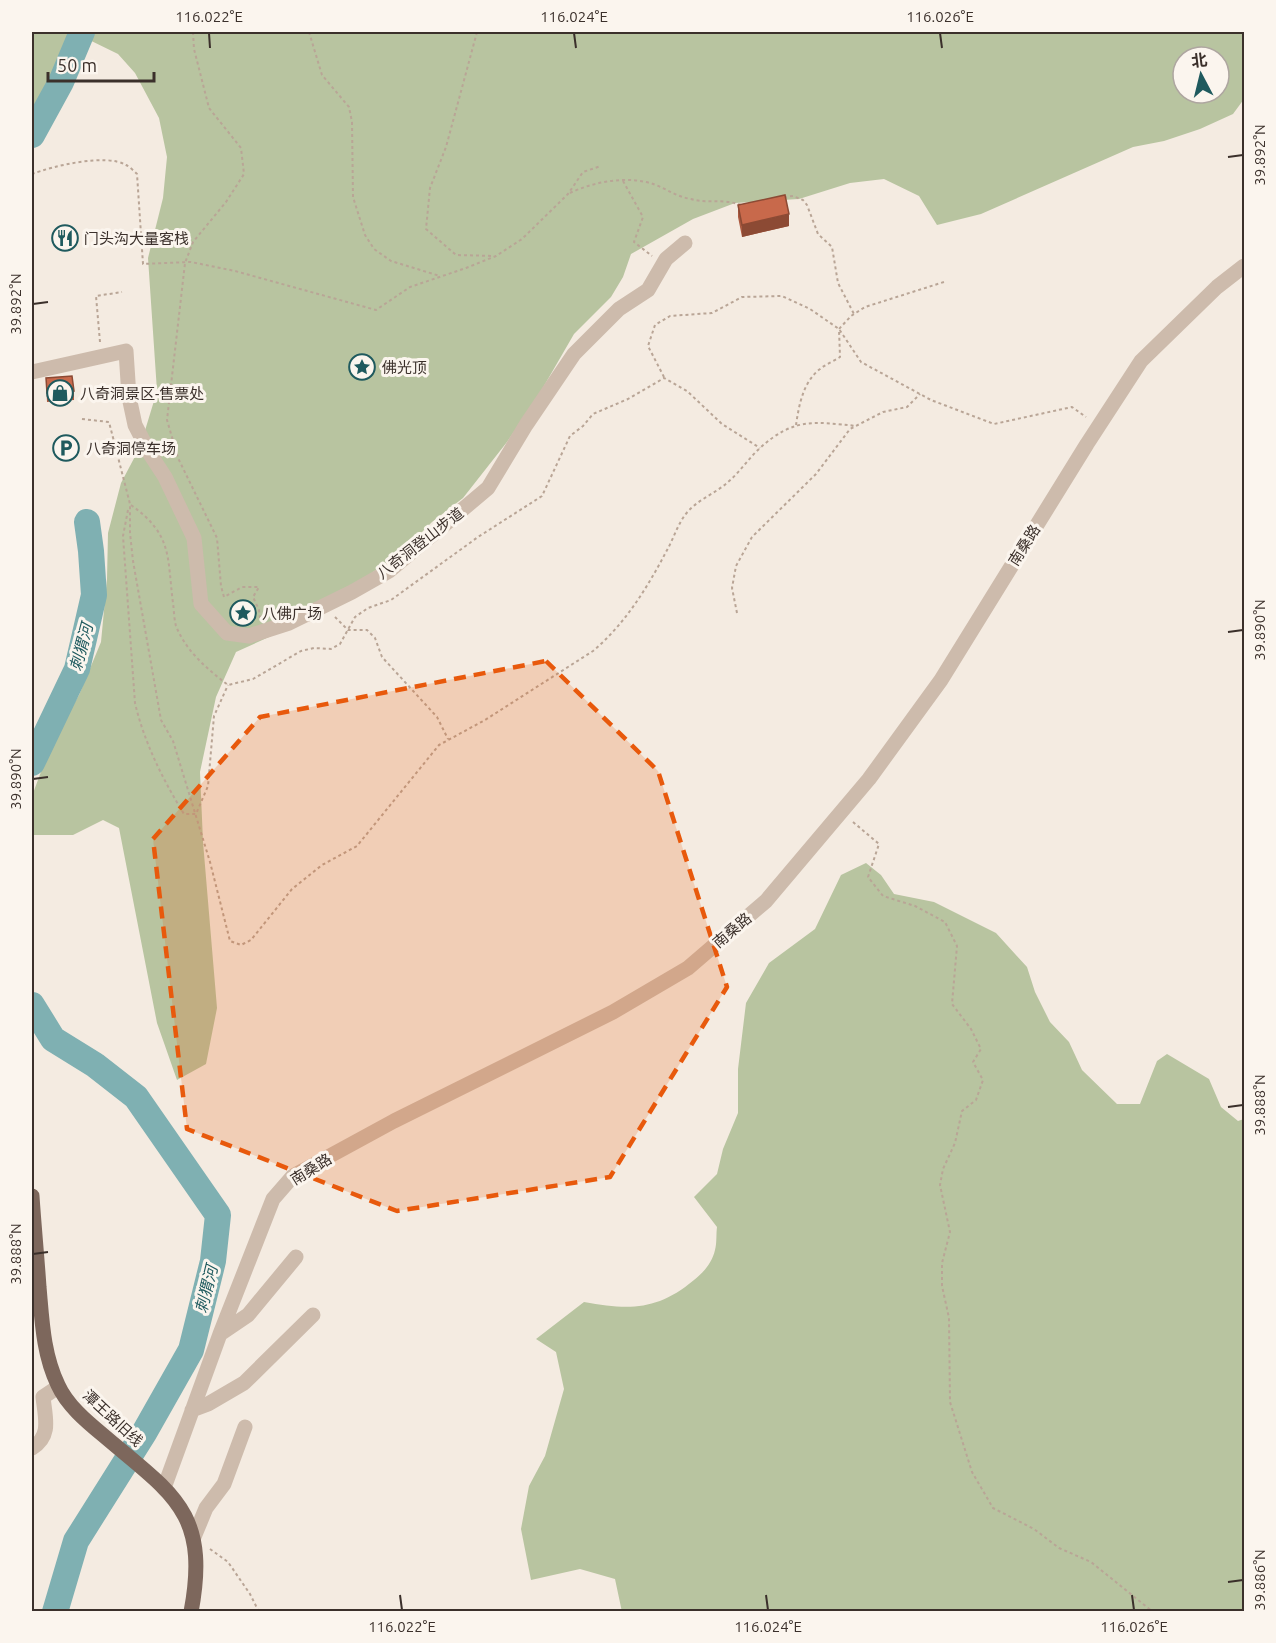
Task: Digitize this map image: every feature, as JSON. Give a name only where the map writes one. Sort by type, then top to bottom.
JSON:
[{"type":"main road","name":"潭王路旧线","points":[[32,1196],[37,1321],[58,1387],[70,1405],[160,1484],[189,1522],[194,1537],[196,1572],[191,1611]]},
{"type":"street","name":"八奇洞登山步道","points":[[32,374],[126,351],[129,397],[135,425],[165,477],[194,538],[201,604],[227,633],[249,636],[309,614],[389,571],[488,488],[526,425],[574,354],[619,309],[648,290],[666,258],[685,243]]},
{"type":"street","name":"南桑路","points":[[160,1484],[192,1410],[273,1198],[293,1176],[394,1121],[613,1012],[688,968],[766,902],[869,779],[941,680],[1098,426],[1141,361],[1216,287],[1245,266]]},
{"type":"street","points":[[32,374],[32,381]]},
{"type":"street","points":[[220,1334],[248,1316],[296,1257]]},
{"type":"street","points":[[192,1410],[208,1404],[244,1383],[312,1315]]},
{"type":"street","points":[[32,1448],[40,1443],[46,1428],[43,1397],[58,1387]]},
{"type":"street","points":[[194,1537],[206,1508],[228,1475],[245,1427]]},
{"type":"path","points":[[193,32],[194,49],[209,108],[241,148],[244,174],[226,202],[193,242],[185,263],[167,420],[177,458],[217,538],[224,597],[242,587],[259,587],[253,597],[259,610],[261,632]]},
{"type":"path","points":[[309,32],[322,75],[349,107],[352,122],[353,197],[365,235],[374,249],[391,261],[441,277]]},
{"type":"path","points":[[477,32],[446,147],[430,188],[426,229],[456,255],[496,256]]},
{"type":"path","points":[[32,174],[46,169],[111,160],[126,164],[137,174],[143,264],[185,263],[235,271],[376,310],[410,287],[496,256],[522,239],[568,194],[583,172],[601,166]]},
{"type":"path","points":[[568,194],[595,184],[623,181],[654,184],[692,200],[728,200],[743,206]]},
{"type":"path","points":[[623,181],[643,216],[634,242],[663,265]]},
{"type":"path","points":[[783,197],[794,196],[803,200],[807,205],[818,234],[832,247],[838,283],[854,314]]},
{"type":"path","points":[[796,425],[799,405],[810,377],[840,357],[839,329],[854,314],[865,308],[944,282]]},
{"type":"path","points":[[101,356],[96,296],[122,292]]},
{"type":"path","points":[[664,378],[648,346],[655,325],[670,316],[712,313],[742,297],[782,296],[810,309],[839,329],[861,362],[931,400],[994,424],[1072,407],[1098,426]]},
{"type":"path","points":[[737,613],[732,588],[736,566],[752,537],[816,474],[850,429],[883,412],[907,407],[920,394]]},
{"type":"path","points":[[82,419],[109,422],[130,504],[129,533],[132,561],[161,720],[173,741],[196,814],[230,941],[241,945],[251,940],[292,889],[322,866],[357,846],[439,745],[485,720],[534,689],[593,651],[609,637],[648,586],[684,516],[694,505],[727,483],[760,448],[784,430],[796,425],[812,422],[858,426]]},
{"type":"path","points":[[130,504],[123,536],[135,702],[140,723],[172,795],[184,814],[196,814]]},
{"type":"path","points":[[309,614],[338,618],[348,630],[367,630],[375,638],[382,657],[437,717],[448,740]]},
{"type":"path","points":[[196,814],[208,786],[214,716],[228,685]]},
{"type":"path","points":[[841,812],[879,844],[868,878],[883,896],[915,906],[945,922],[957,946],[952,1004],[971,1029],[981,1049],[973,1062],[983,1080],[976,1100],[962,1111],[955,1143],[943,1169],[940,1185],[950,1232],[942,1263],[942,1286],[949,1318],[950,1402],[972,1472],[993,1508],[1034,1529],[1059,1548],[1091,1562],[1153,1611]]},
{"type":"path","points":[[194,1537],[228,1562],[259,1611]]},
{"type":"highlighted area","points":[[546,661],[658,771],[727,987],[610,1177],[397,1211],[187,1129],[153,839],[260,717]]},
{"type":"green space","points":[[32,32],[69,32],[50,87],[32,119]]},
{"type":"green space","points":[[73,32],[1244,32],[1244,99],[1233,114],[1200,129],[1164,141],[1133,147],[981,214],[937,225],[919,196],[884,179],[850,183],[799,199],[735,203],[693,219],[631,254],[623,277],[611,297],[574,334],[537,398],[507,442],[463,498],[432,522],[405,549],[319,611],[289,628],[236,652],[216,697],[200,772],[203,842],[217,1008],[206,1064],[177,1080],[157,1023],[119,828],[103,820],[73,835],[32,835],[32,796],[52,742],[79,695],[101,642],[107,579],[108,533],[121,483],[140,447],[157,391],[148,258],[163,198],[167,157],[159,118],[135,73],[118,54]]},
{"type":"green space","points":[[866,863],[881,875],[894,894],[934,902],[996,933],[1027,967],[1035,992],[1050,1022],[1069,1042],[1082,1070],[1117,1104],[1140,1104],[1157,1061],[1167,1054],[1209,1079],[1221,1107],[1238,1121],[1244,1119],[1244,1611],[622,1612],[615,1579],[580,1569],[531,1580],[521,1529],[529,1486],[545,1456],[564,1389],[556,1352],[536,1339],[584,1302],[629,1307],[655,1303],[680,1290],[707,1267],[715,1250],[717,1227],[694,1197],[717,1174],[723,1149],[738,1113],[738,1069],[746,1003],[769,963],[815,929],[841,875]]},
{"type":"building","points":[[785,195],[789,214],[742,225],[738,205]]},
{"type":"building","points":[[72,376],[74,391],[47,393],[46,378]]},
{"type":"waterway","name":"刺猬河","points":[[32,135],[61,82],[82,32]]},
{"type":"waterway","name":"刺猬河","points":[[32,763],[77,669],[94,595],[87,522]]},
{"type":"waterway","name":"刺猬河","points":[[32,1005],[53,1039],[95,1065],[136,1097],[218,1215],[213,1261],[191,1350],[144,1433],[76,1541],[55,1612]]},
{"type":"place","name":"门头沟大量客栈","points":[[65,238]]},
{"type":"place","name":"佛光顶","points":[[362,367]]},
{"type":"place","name":"八奇洞景区-售票处","points":[[60,393]]},
{"type":"place","name":"八奇洞停车场","points":[[66,448]]},
{"type":"place","name":"八佛广场","points":[[243,613]]}]
